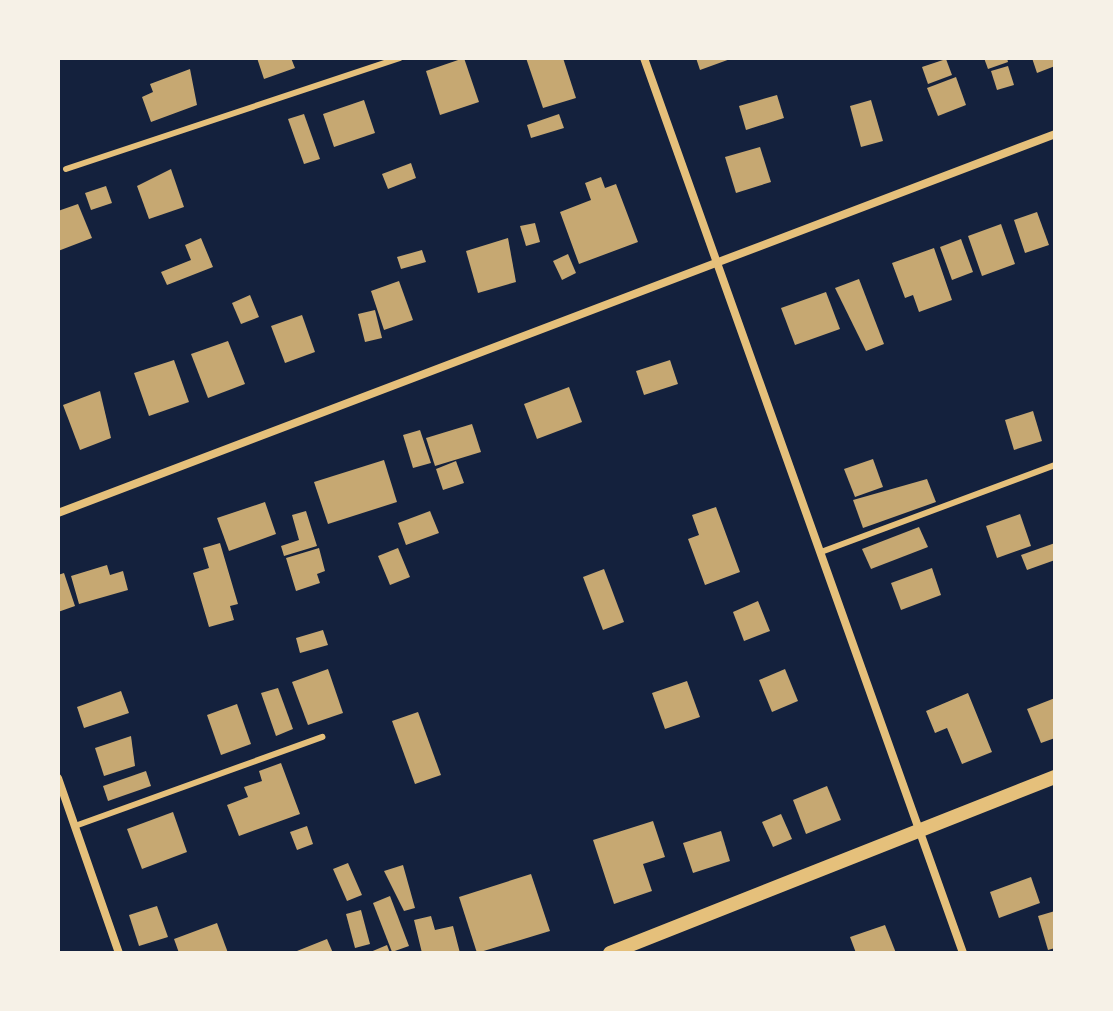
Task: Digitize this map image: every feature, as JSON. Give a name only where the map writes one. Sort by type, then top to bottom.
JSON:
[{"type":"street","points":[[644,58],[720,262],[963,953]]},
{"type":"street","points":[[58,513],[1055,134]]},
{"type":"street","points":[[610,953],[1055,777]]},
{"type":"street","points":[[58,778],[119,953]]},
{"type":"lane","points":[[66,169],[400,58]]},
{"type":"lane","points":[[821,552],[1055,465]]},
{"type":"lane","points":[[75,826],[322,737]]},
{"type":"building","points":[[257,58],[291,58],[295,68],[264,79]]},
{"type":"building","points":[[464,58],[479,102],[440,115],[426,71]]},
{"type":"building","points":[[526,58],[563,58],[576,98],[543,108]]},
{"type":"building","points":[[696,58],[733,58],[700,70]]},
{"type":"building","points":[[984,58],[1007,58],[1008,62],[988,69]]},
{"type":"building","points":[[1032,58],[1055,58],[1055,66],[1037,73]]},
{"type":"building","points":[[946,59],[952,75],[928,84],[922,67]]},
{"type":"building","points":[[1008,66],[1014,85],[997,90],[991,71]]},
{"type":"building","points":[[190,69],[197,105],[151,122],[142,97],[153,92],[150,84]]},
{"type":"building","points":[[956,77],[966,105],[938,116],[927,88]]},
{"type":"building","points":[[777,95],[784,118],[746,130],[739,106]]},
{"type":"building","points":[[364,100],[375,133],[334,147],[323,114]]},
{"type":"building","points":[[871,100],[883,141],[861,147],[850,106]]},
{"type":"building","points":[[304,114],[320,159],[304,164],[288,119]]},
{"type":"building","points":[[559,114],[564,128],[531,138],[527,125]]},
{"type":"building","points":[[760,147],[771,182],[736,193],[725,157]]},
{"type":"building","points":[[411,163],[416,178],[388,189],[382,174]]},
{"type":"building","points":[[171,169],[184,207],[149,219],[137,186]]},
{"type":"building","points":[[601,177],[605,188],[616,184],[638,242],[579,264],[560,212],[591,200],[585,183]]},
{"type":"building","points":[[106,186],[112,203],[91,210],[85,193]]},
{"type":"building","points":[[78,204],[92,238],[58,251],[58,211]]},
{"type":"building","points":[[1037,212],[1049,245],[1025,253],[1014,220]]},
{"type":"building","points":[[535,223],[540,242],[526,246],[520,226]]},
{"type":"building","points":[[1001,224],[1015,264],[982,276],[968,236]]},
{"type":"building","points":[[201,238],[213,267],[167,285],[161,272],[191,260],[185,245]]},
{"type":"building","points":[[508,238],[516,282],[478,293],[466,251]]},
{"type":"building","points":[[961,239],[973,272],[952,280],[940,247]]},
{"type":"building","points":[[934,248],[952,300],[919,312],[913,295],[905,298],[892,263]]},
{"type":"building","points":[[422,250],[426,262],[401,269],[397,257]]},
{"type":"building","points":[[568,254],[576,273],[562,280],[553,261]]},
{"type":"building","points":[[859,279],[884,344],[866,351],[835,288]]},
{"type":"building","points":[[399,281],[413,320],[384,330],[371,291]]},
{"type":"building","points":[[826,292],[840,329],[795,345],[781,308]]},
{"type":"building","points":[[250,295],[259,317],[241,324],[232,303]]},
{"type":"building","points":[[375,310],[382,338],[365,342],[358,314]]},
{"type":"building","points":[[302,315],[315,352],[285,363],[271,326]]},
{"type":"building","points":[[228,341],[245,384],[208,398],[191,354]]},
{"type":"building","points":[[174,360],[189,402],[149,416],[134,373]]},
{"type":"building","points":[[670,360],[678,384],[644,395],[636,371]]},
{"type":"building","points":[[569,387],[582,422],[537,439],[524,404]]},
{"type":"building","points":[[100,391],[111,438],[80,450],[63,405]]},
{"type":"building","points":[[1033,411],[1042,441],[1014,450],[1005,420]]},
{"type":"building","points":[[472,424],[481,452],[435,466],[426,438]]},
{"type":"building","points":[[420,430],[431,463],[413,468],[403,435]]},
{"type":"building","points":[[873,459],[883,487],[855,497],[844,469]]},
{"type":"building","points":[[384,460],[397,502],[328,524],[314,482]]},
{"type":"building","points":[[456,461],[464,483],[443,490],[436,469]]},
{"type":"building","points":[[927,479],[936,502],[863,528],[853,500]]},
{"type":"building","points":[[265,502],[276,534],[229,551],[217,518]]},
{"type":"building","points":[[716,507],[740,572],[705,585],[688,539],[699,535],[692,515]]},
{"type":"building","points":[[306,511],[317,546],[284,556],[281,546],[299,540],[292,515]]},
{"type":"building","points":[[430,511],[439,533],[406,545],[398,523]]},
{"type":"building","points":[[1020,514],[1031,546],[997,558],[986,526]]},
{"type":"building","points":[[919,527],[928,547],[871,569],[862,549]]},
{"type":"building","points":[[220,543],[238,604],[230,606],[234,620],[209,627],[193,573],[209,568],[203,548]]},
{"type":"building","points":[[1055,543],[1055,560],[1027,570],[1021,555]]},
{"type":"building","points":[[319,548],[325,571],[317,574],[320,583],[296,591],[286,558]]},
{"type":"building","points":[[398,548],[410,577],[390,585],[378,556]]},
{"type":"building","points":[[107,565],[110,575],[123,571],[128,590],[79,604],[71,576]]},
{"type":"building","points":[[932,568],[941,595],[901,610],[891,583]]},
{"type":"building","points":[[604,569],[624,622],[603,630],[583,577]]},
{"type":"building","points":[[64,573],[75,606],[58,612],[58,575]]},
{"type":"building","points":[[758,601],[770,631],[744,641],[733,612]]},
{"type":"building","points":[[323,630],[328,645],[300,653],[296,638]]},
{"type":"building","points":[[328,669],[343,713],[308,725],[292,682]]},
{"type":"building","points":[[785,669],[798,701],[772,712],[759,680]]},
{"type":"building","points":[[687,681],[700,717],[665,729],[652,693]]},
{"type":"building","points":[[278,688],[293,729],[276,736],[261,693]]},
{"type":"building","points":[[121,691],[129,713],[84,728],[77,707]]},
{"type":"building","points":[[968,693],[992,752],[962,764],[947,728],[935,733],[926,711]]},
{"type":"building","points":[[1055,698],[1055,738],[1041,743],[1027,709]]},
{"type":"building","points":[[237,704],[251,744],[221,755],[207,715]]},
{"type":"building","points":[[418,712],[441,775],[415,784],[392,721]]},
{"type":"building","points":[[131,736],[135,766],[104,776],[95,748]]},
{"type":"building","points":[[281,763],[300,814],[239,836],[227,805],[248,797],[244,787],[262,781],[259,771]]},
{"type":"building","points":[[146,771],[151,786],[108,801],[103,786]]},
{"type":"building","points":[[827,786],[841,820],[806,834],[793,800]]},
{"type":"building","points":[[173,812],[187,852],[142,869],[127,829]]},
{"type":"building","points":[[781,814],[792,839],[773,847],[762,822]]},
{"type":"building","points":[[653,821],[665,857],[643,864],[652,891],[614,904],[593,840]]},
{"type":"building","points":[[307,826],[313,844],[297,850],[290,832]]},
{"type":"building","points":[[721,831],[730,861],[693,873],[683,843]]},
{"type":"building","points":[[348,863],[362,895],[347,901],[333,869]]},
{"type":"building","points":[[403,865],[415,908],[404,911],[384,871]]},
{"type":"building","points":[[531,874],[550,931],[477,953],[459,897]]},
{"type":"building","points":[[1031,877],[1040,903],[999,918],[990,892]]},
{"type":"building","points":[[390,896],[409,946],[392,952],[373,903]]},
{"type":"building","points":[[157,906],[168,937],[139,946],[129,915]]},
{"type":"building","points":[[361,910],[370,944],[355,948],[346,914]]},
{"type":"building","points":[[1055,911],[1055,948],[1048,950],[1038,916]]},
{"type":"building","points":[[431,916],[435,930],[453,926],[460,953],[422,953],[414,920]]},
{"type":"building","points":[[217,923],[228,953],[179,953],[174,939]]},
{"type":"building","points":[[885,925],[896,953],[856,953],[850,937]]},
{"type":"building","points":[[327,939],[333,953],[292,953]]},
{"type":"building","points":[[387,945],[390,953],[368,953]]}]
